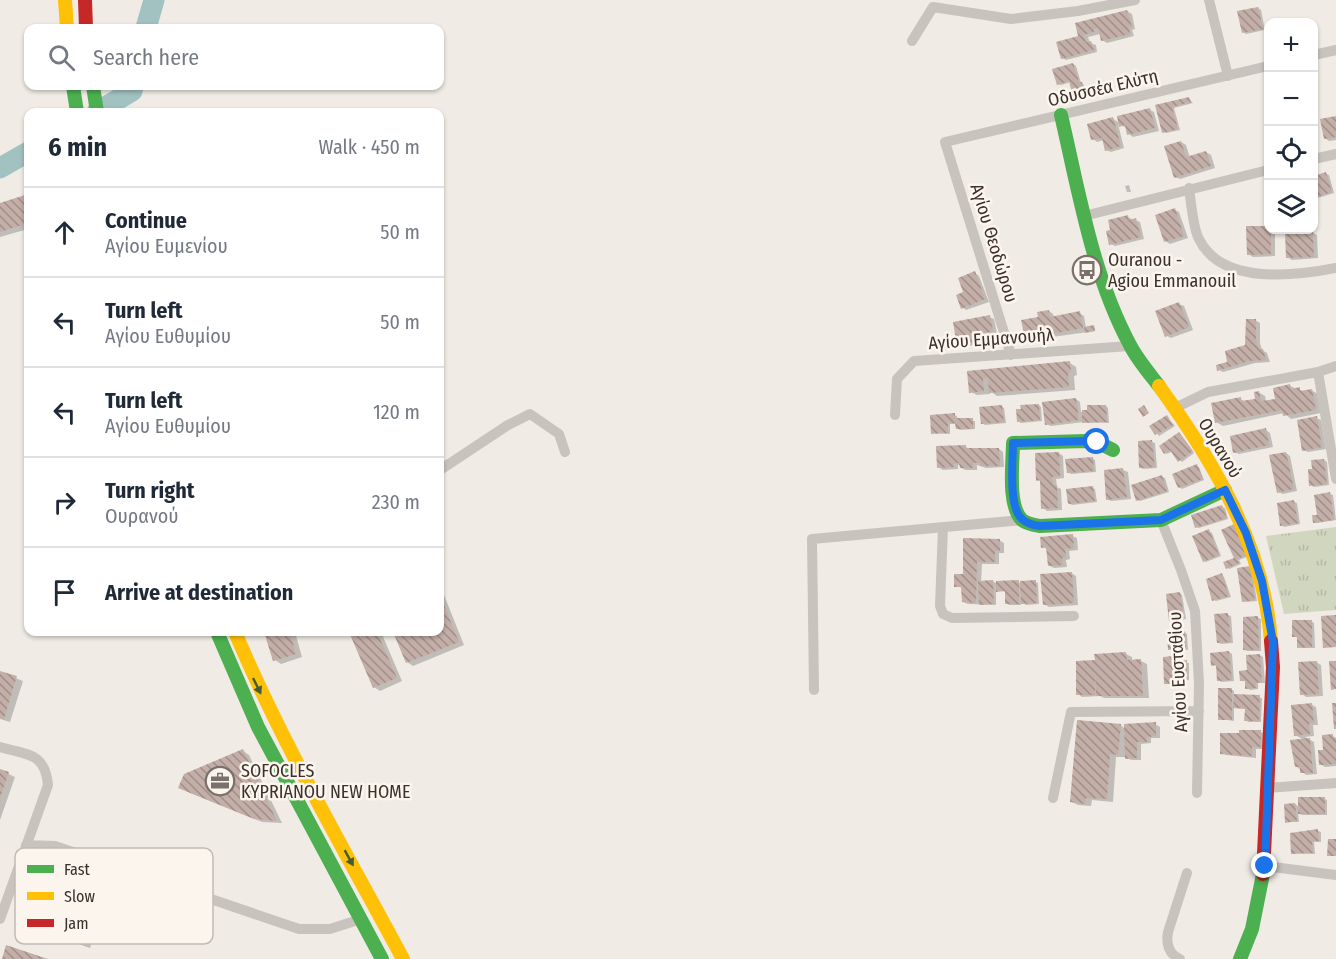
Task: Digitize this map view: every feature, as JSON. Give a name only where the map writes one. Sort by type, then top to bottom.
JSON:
[{"type":"street","points":[[65,0],[67,24]]},
{"type":"street","points":[[86,0],[86,24]]},
{"type":"street","points":[[912,41],[933,7],[1011,18],[1078,11],[1135,0]]},
{"type":"street","points":[[1209,0],[1228,76]]},
{"type":"street","points":[[1318,54],[1336,50]]},
{"type":"street","name":"Οδυσσέα Ελύτη","points":[[945,142],[1264,67]]},
{"type":"street","points":[[74,90],[76,108]]},
{"type":"street","points":[[94,90],[96,108]]},
{"type":"street","name":"Ουρανού","points":[[1061,115],[1102,282],[1130,346],[1175,408],[1225,490],[1246,533],[1262,581],[1269,615],[1273,667],[1265,866],[1252,929],[1240,959]]},
{"type":"street","name":"Αγίου Θεοδώρου","points":[[945,142],[1011,355]]},
{"type":"street","points":[[1318,158],[1336,154]]},
{"type":"street","points":[[1084,216],[1264,171]]},
{"type":"street","points":[[1189,188],[1198,239],[1216,260],[1255,274],[1301,274],[1336,268]]},
{"type":"street","name":"Αγίου Εμμανουήλ","points":[[895,415],[897,379],[914,361],[1130,346]]},
{"type":"street","points":[[1175,408],[1208,392],[1318,372],[1336,366]]},
{"type":"street","points":[[1318,372],[1336,479]]},
{"type":"street","points":[[444,467],[508,425],[530,414],[559,434],[565,452]]},
{"type":"street","points":[[1113,450],[1097,442],[1086,441],[1013,443],[1013,499],[1022,520],[1040,526],[1161,520],[1225,490]]},
{"type":"street","points":[[814,690],[812,540],[1022,520]]},
{"type":"street","name":"Αγίου Ευσταθίου","points":[[1161,520],[1195,611],[1199,711],[1197,793]]},
{"type":"street","points":[[943,527],[940,606],[943,614],[952,618],[1074,616]]},
{"type":"street","points":[[219,636],[258,727],[382,959]]},
{"type":"street","points":[[237,636],[254,680],[290,751],[403,959]]},
{"type":"street","points":[[1053,798],[1071,712],[1199,711]]},
{"type":"street","points":[[0,747],[38,758],[45,766],[48,785],[25,848]]},
{"type":"street","points":[[1268,788],[1336,783]]},
{"type":"street","points":[[26,845],[61,848]]},
{"type":"street","points":[[1265,866],[1336,875]]},
{"type":"street","points":[[1180,959],[1171,953],[1166,941],[1187,873]]},
{"type":"street","points":[[0,920],[15,877]]},
{"type":"street","points":[[213,900],[299,929],[330,929],[361,920]]},
{"type":"green space","points":[[1336,527],[1336,610],[1284,614],[1266,536]]},
{"type":"building","points":[[1258,7],[1263,29],[1242,33],[1237,11]]},
{"type":"building","points":[[1127,10],[1132,27],[1129,28],[1130,34],[1101,41],[1098,28],[1094,29],[1094,32],[1084,35],[1086,42],[1091,41],[1094,50],[1061,59],[1056,42],[1078,36],[1075,23]]},
{"type":"building","points":[[1073,63],[1079,82],[1082,82],[1084,89],[1072,93],[1069,81],[1057,85],[1052,69]]},
{"type":"building","points":[[1189,97],[1191,102],[1172,107],[1178,129],[1162,133],[1155,105]]},
{"type":"building","points":[[1150,108],[1155,128],[1127,135],[1125,125],[1119,127],[1117,116]]},
{"type":"building","points":[[1336,116],[1336,137],[1324,139],[1320,119]]},
{"type":"building","points":[[1113,117],[1121,146],[1105,151],[1102,138],[1091,140],[1087,124]]},
{"type":"building","points":[[1181,141],[1186,157],[1206,151],[1211,166],[1174,178],[1164,146]]},
{"type":"building","points":[[1326,172],[1332,192],[1318,197],[1318,175]]},
{"type":"building","points":[[24,195],[24,224],[0,232],[0,203]]},
{"type":"building","points":[[1175,208],[1184,236],[1164,242],[1155,215]]},
{"type":"building","points":[[1128,215],[1129,220],[1136,218],[1141,237],[1109,245],[1106,231],[1110,230],[1108,220]]},
{"type":"building","points":[[1246,226],[1264,226],[1264,234],[1271,234],[1271,254],[1247,255]]},
{"type":"building","points":[[1285,234],[1313,234],[1314,257],[1286,258]]},
{"type":"building","points":[[975,271],[985,299],[961,309],[956,295],[963,292],[958,278]]},
{"type":"building","points":[[1179,302],[1189,327],[1165,337],[1155,311]]},
{"type":"building","points":[[1049,310],[1050,317],[1080,311],[1083,328],[1025,339],[1021,320],[1038,317],[1037,312]]},
{"type":"building","points":[[990,315],[993,331],[985,333],[986,340],[957,346],[953,322]]},
{"type":"building","points":[[1246,319],[1256,319],[1256,340],[1259,349],[1263,349],[1266,360],[1249,361],[1217,371],[1216,365],[1227,362],[1225,351],[1245,345]]},
{"type":"building","points":[[1094,325],[1095,331],[1085,333],[1084,327]]},
{"type":"building","points":[[1070,361],[1069,387],[989,393],[988,378],[983,379],[984,391],[969,393],[967,371]]},
{"type":"building","points":[[1290,384],[1291,389],[1300,387],[1300,391],[1312,389],[1316,410],[1283,416],[1282,410],[1215,423],[1211,403],[1241,397],[1241,401],[1255,399],[1254,392],[1259,391],[1261,401],[1275,399],[1273,388]]},
{"type":"building","points":[[1076,398],[1079,420],[1045,425],[1042,402]]},
{"type":"building","points":[[1039,404],[1040,420],[1017,422],[1016,409],[1021,409],[1020,405]]},
{"type":"building","points":[[1002,405],[1004,422],[981,424],[979,407]]},
{"type":"building","points":[[1087,405],[1106,405],[1107,422],[1082,423],[1082,410],[1087,410]]},
{"type":"building","points":[[1144,405],[1149,413],[1143,417],[1138,409]]},
{"type":"building","points":[[955,413],[955,418],[973,418],[973,429],[956,429],[955,423],[948,423],[948,433],[931,434],[930,415]]},
{"type":"building","points":[[1167,415],[1173,425],[1155,435],[1149,426]]},
{"type":"building","points":[[1317,416],[1322,447],[1302,451],[1297,420]]},
{"type":"building","points":[[1266,428],[1269,445],[1233,453],[1230,436]]},
{"type":"building","points":[[1179,432],[1193,451],[1178,462],[1170,450],[1164,454],[1159,446]]},
{"type":"building","points":[[1152,440],[1155,467],[1139,468],[1138,441]]},
{"type":"building","points":[[966,445],[966,448],[999,448],[1000,466],[980,466],[980,463],[973,463],[973,468],[960,468],[959,463],[954,464],[954,467],[937,468],[936,446]]},
{"type":"building","points":[[1059,452],[1060,476],[1052,477],[1053,485],[1057,485],[1058,508],[1041,509],[1040,480],[1036,481],[1035,453]]},
{"type":"building","points":[[1286,452],[1294,489],[1277,493],[1269,455]]},
{"type":"building","points":[[1093,457],[1094,471],[1067,473],[1065,459]]},
{"type":"building","points":[[1324,459],[1327,484],[1309,486],[1308,469],[1312,469],[1311,460]]},
{"type":"building","points":[[1197,464],[1203,479],[1178,488],[1172,474]]},
{"type":"building","points":[[1123,468],[1127,497],[1106,500],[1104,470]]},
{"type":"building","points":[[1162,475],[1167,491],[1136,501],[1131,485]]},
{"type":"building","points":[[1093,486],[1095,501],[1068,504],[1066,489]]},
{"type":"building","points":[[1330,492],[1334,520],[1313,523],[1312,515],[1317,515],[1314,495]]},
{"type":"building","points":[[1294,500],[1298,523],[1280,526],[1277,503]]},
{"type":"building","points":[[1222,505],[1227,518],[1195,528],[1191,515]]},
{"type":"building","points":[[1234,524],[1247,555],[1237,559],[1239,563],[1226,569],[1223,562],[1234,558],[1221,530]]},
{"type":"building","points":[[1209,529],[1219,555],[1203,562],[1192,536]]},
{"type":"building","points":[[1073,534],[1074,548],[1065,549],[1066,557],[1062,558],[1063,565],[1048,566],[1046,547],[1041,548],[1040,537]]},
{"type":"building","points":[[963,538],[1000,539],[1000,551],[995,551],[995,562],[977,562],[976,603],[962,602],[961,587],[954,587],[954,574],[963,574]]},
{"type":"building","points":[[1250,566],[1255,600],[1242,602],[1237,568]]},
{"type":"building","points":[[1072,572],[1074,603],[1043,605],[1040,574]]},
{"type":"building","points":[[1222,573],[1229,596],[1212,601],[1206,579]]},
{"type":"building","points":[[993,580],[994,604],[979,605],[978,581]]},
{"type":"building","points":[[1019,580],[1019,604],[1005,604],[1005,591],[996,592],[996,581]]},
{"type":"building","points":[[1036,580],[1037,603],[1021,604],[1020,581]]},
{"type":"building","points":[[1180,592],[1184,618],[1169,621],[1166,594]]},
{"type":"building","points":[[444,605],[459,642],[406,663],[395,636],[444,636]]},
{"type":"building","points":[[1228,613],[1231,642],[1217,643],[1214,614]]},
{"type":"building","points":[[1336,615],[1336,647],[1323,648],[1321,616]]},
{"type":"building","points":[[1258,616],[1259,650],[1243,650],[1243,617]]},
{"type":"building","points":[[1292,620],[1312,620],[1312,647],[1297,648],[1297,637],[1292,637]]},
{"type":"building","points":[[1185,631],[1186,649],[1168,650],[1167,632]]},
{"type":"building","points":[[265,636],[291,636],[296,654],[273,661]]},
{"type":"building","points":[[351,636],[379,636],[397,678],[373,688]]},
{"type":"building","points":[[1229,651],[1232,680],[1217,681],[1216,665],[1211,666],[1210,653]]},
{"type":"building","points":[[1126,652],[1127,660],[1141,659],[1143,696],[1096,696],[1095,670],[1095,695],[1076,695],[1076,661],[1095,660],[1094,654]]},
{"type":"building","points":[[1260,654],[1262,682],[1256,683],[1256,688],[1245,689],[1245,681],[1240,681],[1239,671],[1247,670],[1246,655]]},
{"type":"building","points":[[1173,656],[1173,661],[1187,660],[1187,680],[1173,680],[1173,684],[1164,684],[1163,657]]},
{"type":"building","points":[[1317,661],[1319,694],[1300,695],[1298,662]]},
{"type":"building","points":[[1329,661],[1336,661],[1336,689],[1331,690]]},
{"type":"building","points":[[0,671],[17,676],[4,719],[0,718]]},
{"type":"building","points":[[1218,688],[1232,688],[1232,720],[1218,720]]},
{"type":"building","points":[[1234,694],[1260,695],[1259,721],[1244,721],[1245,709],[1233,708]]},
{"type":"building","points":[[1312,703],[1314,723],[1309,723],[1310,734],[1294,736],[1291,705]]},
{"type":"building","points":[[1332,703],[1336,703],[1336,729],[1334,729]]},
{"type":"building","points":[[1077,720],[1121,724],[1118,755],[1110,754],[1107,799],[1086,798],[1085,804],[1070,802]]},
{"type":"building","points":[[1156,722],[1156,736],[1147,737],[1147,742],[1137,742],[1137,758],[1125,759],[1124,724]]},
{"type":"building","points":[[1239,730],[1261,730],[1261,747],[1252,747],[1252,756],[1220,754],[1220,733],[1239,733]]},
{"type":"building","points":[[1333,734],[1333,738],[1336,738],[1336,764],[1319,765],[1318,750],[1323,750],[1322,735]]},
{"type":"building","points":[[1310,738],[1313,773],[1300,773],[1300,767],[1295,767],[1290,740]]},
{"type":"building","name":"SOFOCLES KYPRIANOU NEW HOME","points":[[243,749],[277,821],[254,819],[178,788],[184,774]]},
{"type":"building","points":[[0,769],[9,772],[0,798]]},
{"type":"building","points":[[1298,797],[1325,797],[1325,814],[1298,814]]},
{"type":"building","points":[[1295,803],[1297,821],[1285,823],[1284,804]]},
{"type":"building","points":[[1318,829],[1319,841],[1312,841],[1313,853],[1291,854],[1290,833]]},
{"type":"building","points":[[1328,839],[1336,839],[1336,856],[1327,856]]},
{"type":"building","points":[[6,945],[48,959],[2,959]]},
{"type":"waterway","points":[[147,24],[154,0]]},
{"type":"waterway","points":[[104,108],[132,90]]},
{"type":"waterway","points":[[0,168],[24,154]]},
{"type":"traffic: fast","points":[[74,90],[76,108]]},
{"type":"traffic: fast","points":[[94,90],[96,108]]},
{"type":"traffic: fast","points":[[1061,115],[1088,232],[1106,290],[1133,350],[1159,386]]},
{"type":"traffic: fast","points":[[1113,450],[1097,442],[1086,441],[1013,443],[1013,494],[1017,513],[1022,520],[1040,526],[1161,520],[1225,490]]},
{"type":"traffic: fast","points":[[219,636],[258,727],[382,959]]},
{"type":"traffic: fast","points":[[1240,959],[1252,929],[1263,874]]},
{"type":"traffic: slow","points":[[65,0],[67,24]]},
{"type":"traffic: slow","points":[[1159,386],[1199,445],[1233,506],[1258,572],[1271,641]]},
{"type":"traffic: slow","points":[[237,636],[294,757],[403,959]]},
{"type":"traffic: jam","points":[[85,0],[86,24]]},
{"type":"traffic: jam","points":[[1263,874],[1273,667],[1271,641]]},
{"type":"place","name":"Ouranou - Agiou Emmanouil","points":[[1087,270]]},
{"type":"place","name":"SOFOCLES KYPRIANOU NEW HOME","points":[[220,781]]},
{"type":"route","points":[[1097,442],[1013,443],[1013,499],[1022,520],[1040,526],[1161,520],[1225,490],[1246,533],[1262,581],[1273,642],[1265,866]]}]
